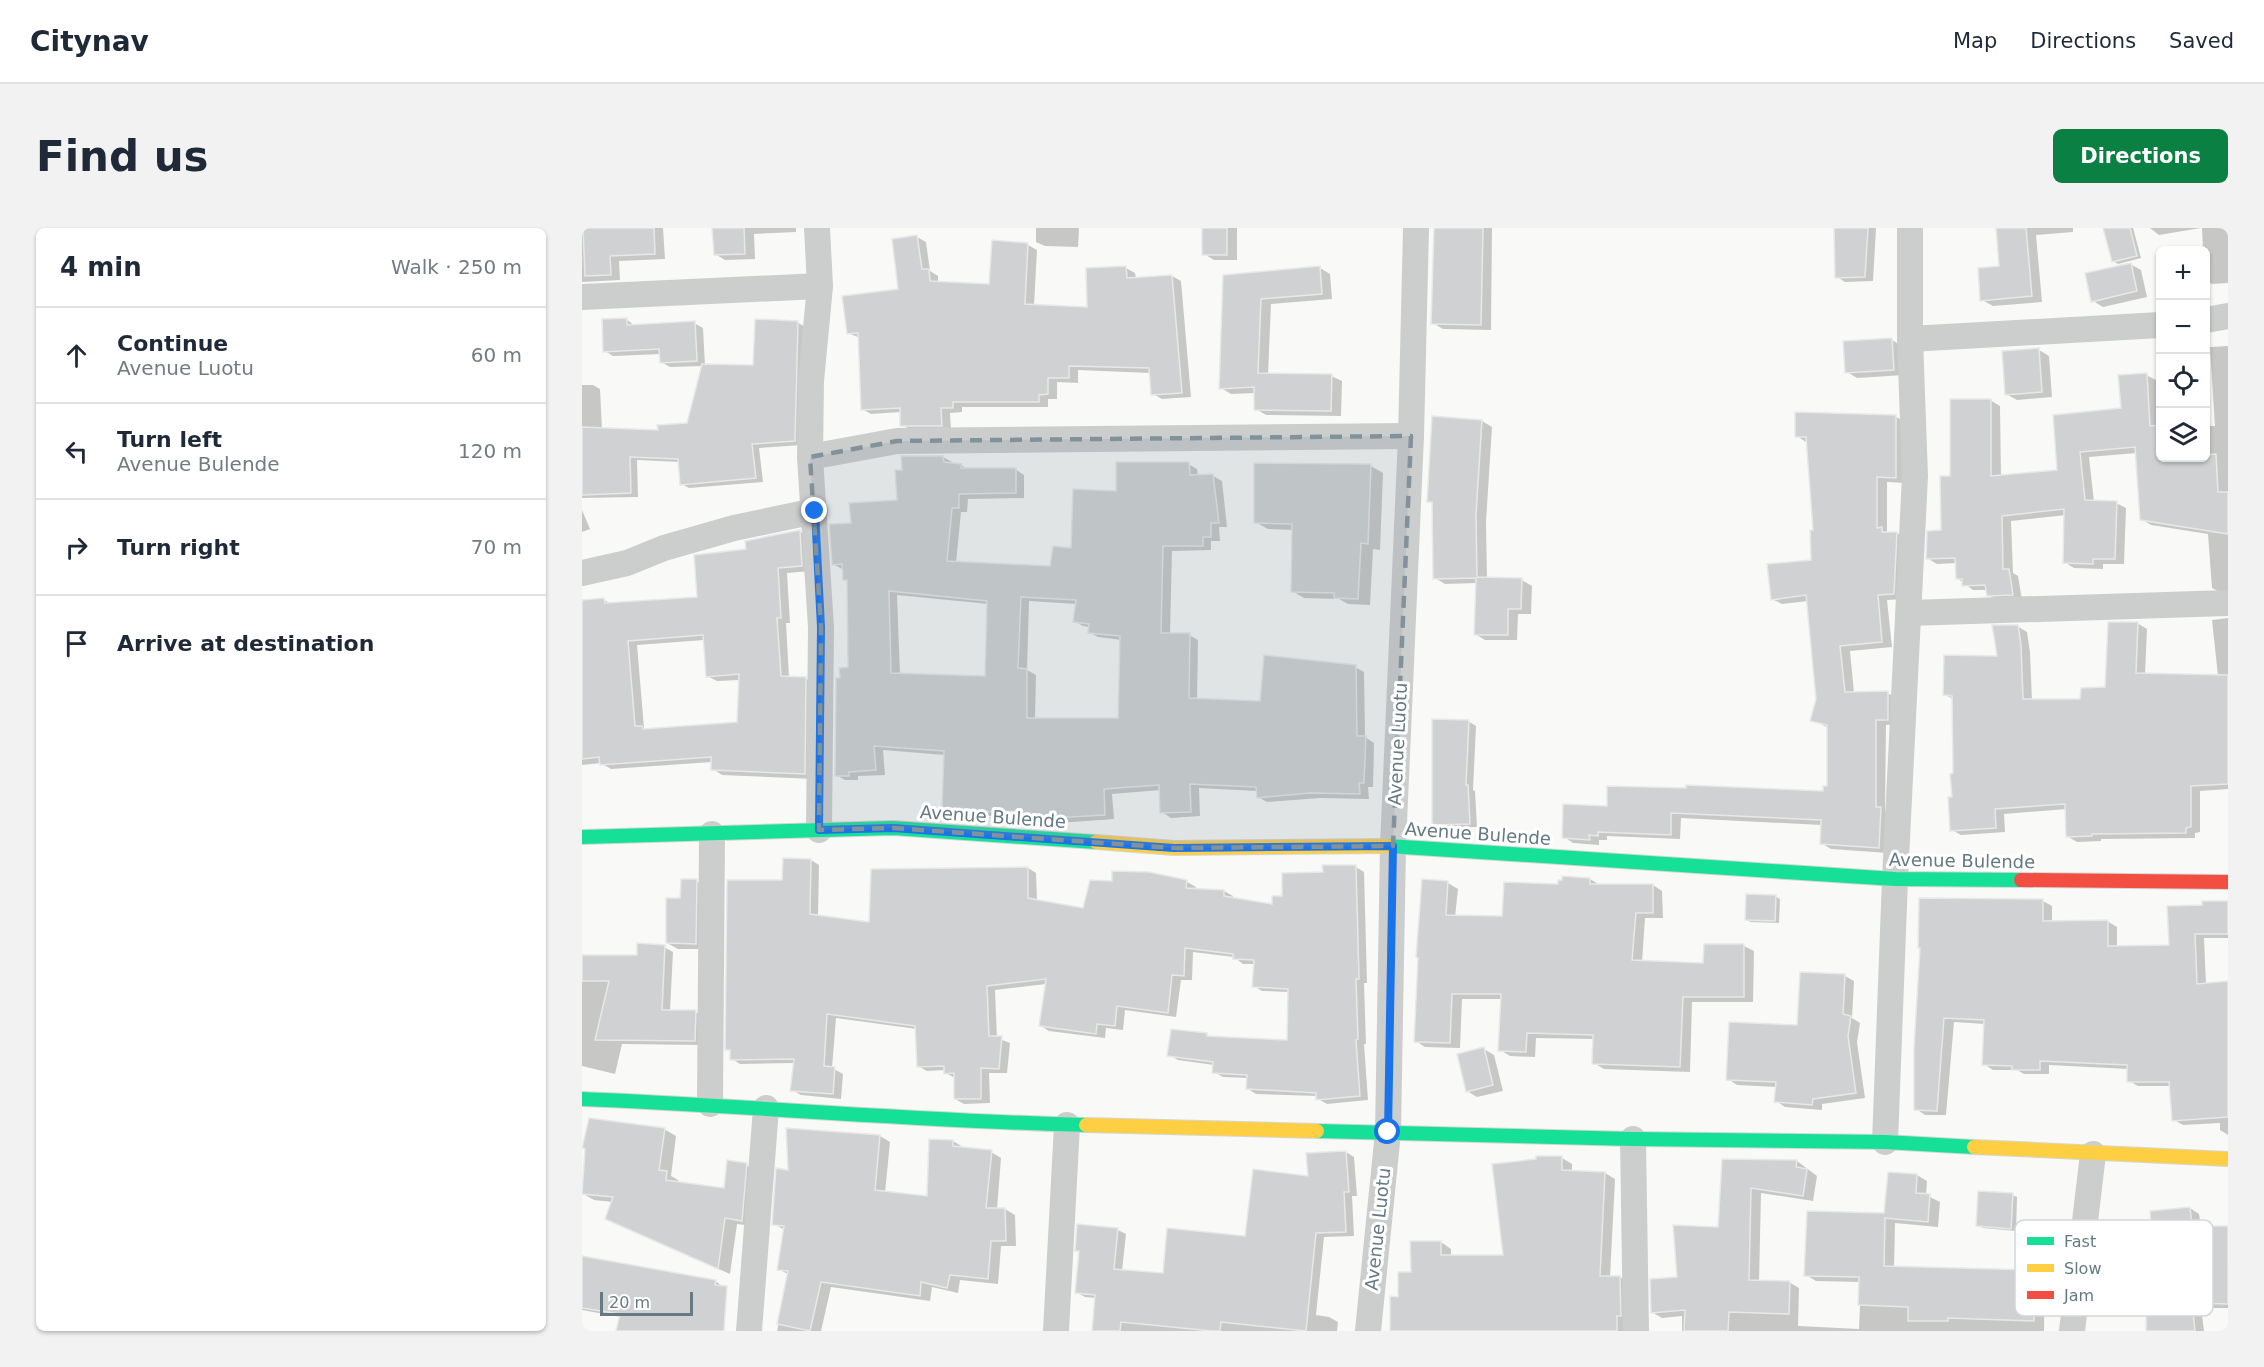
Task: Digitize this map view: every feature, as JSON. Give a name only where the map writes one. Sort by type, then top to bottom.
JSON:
[{"type":"street","points":[[817,228],[820,286],[811,381],[810,457],[821,627],[819,830]]},
{"type":"street","name":"Avenue Luotu","points":[[1368,1331],[1388,1132],[1393,846],[1412,436],[1416,228]]},
{"type":"street","points":[[1885,1142],[1895,879],[1915,476],[1910,339],[1910,228]]},
{"type":"street","points":[[582,297],[820,286]]},
{"type":"street","points":[[2210,319],[2228,316]]},
{"type":"street","points":[[1910,339],[2156,325]]},
{"type":"street","points":[[810,457],[897,441],[1412,436]]},
{"type":"street","points":[[582,573],[627,563],[664,548],[734,528],[815,511]]},
{"type":"street","points":[[1909,613],[2228,603]]},
{"type":"street","name":"Avenue Bulende","points":[[582,837],[893,828],[1174,848],[1393,846],[1895,879],[2228,882]]},
{"type":"street","points":[[710,1104],[712,834]]},
{"type":"street","points":[[582,1099],[710,1104],[856,1115],[1067,1125],[1633,1139],[1885,1142],[2228,1159]]},
{"type":"street","points":[[749,1331],[766,1108]]},
{"type":"street","points":[[1056,1331],[1067,1125]]},
{"type":"street","points":[[1633,1139],[1636,1331]]},
{"type":"street","points":[[2085,1220],[2093,1154]]},
{"type":"street","points":[[2072,1331],[2074,1316]]},
{"type":"highlighted area","points":[[1411,436],[1393,846],[1174,848],[893,828],[819,830],[821,627],[810,457],[897,441]]},
{"type":"building","points":[[583,228],[654,228],[655,254],[610,256],[611,275],[585,276]]},
{"type":"building","points":[[712,228],[744,228],[745,254],[714,255]]},
{"type":"building","points":[[1202,228],[1227,228],[1227,255],[1202,255]]},
{"type":"building","points":[[1434,228],[1483,228],[1481,325],[1431,324]]},
{"type":"building","points":[[1834,228],[1868,228],[1865,277],[1835,278]]},
{"type":"building","points":[[1996,228],[2026,228],[2032,296],[1980,301],[1978,268],[1999,266]]},
{"type":"building","points":[[2103,228],[2130,228],[2137,256],[2112,262]]},
{"type":"building","points":[[917,235],[922,269],[929,269],[930,281],[989,284],[992,240],[1028,243],[1025,304],[1087,307],[1086,268],[1126,266],[1127,278],[1172,275],[1182,393],[1151,395],[1149,368],[1069,366],[1069,378],[1048,378],[1048,394],[1039,395],[1039,402],[953,402],[953,408],[941,408],[942,426],[900,426],[900,408],[861,410],[858,333],[847,334],[842,296],[898,289],[892,239]]},
{"type":"building","points":[[2131,263],[2137,291],[2091,302],[2085,273]]},
{"type":"building","points":[[1320,266],[1322,294],[1261,299],[1258,373],[1332,374],[1331,411],[1254,410],[1254,387],[1219,389],[1223,275]]},
{"type":"building","points":[[627,318],[627,325],[695,321],[697,361],[660,363],[659,349],[603,352],[602,319]]},
{"type":"building","points":[[755,319],[798,321],[795,441],[752,444],[756,478],[680,485],[678,459],[630,457],[631,493],[582,495],[582,427],[658,430],[657,425],[687,423],[702,364],[753,365]]},
{"type":"building","points":[[1892,338],[1894,370],[1845,373],[1843,341]]},
{"type":"building","points":[[2039,348],[2042,392],[2005,395],[2002,351]]},
{"type":"building","points":[[2147,373],[2150,426],[2156,425],[2156,462],[2210,462],[2210,455],[2216,454],[2218,492],[2228,492],[2228,534],[2140,520],[2135,447],[2080,452],[2085,500],[2117,501],[2115,559],[2093,559],[2093,564],[2063,563],[2064,509],[2002,516],[2003,569],[2009,569],[2013,595],[1987,596],[1985,585],[1962,586],[1962,579],[1956,579],[1955,558],[1926,559],[1927,531],[1941,530],[1940,476],[1950,476],[1950,399],[1991,399],[1991,476],[2057,470],[2053,415],[2121,408],[2118,375]]},
{"type":"building","points":[[1795,412],[1896,415],[1896,478],[1877,477],[1877,528],[1882,527],[1882,532],[1897,532],[1894,594],[1878,595],[1882,642],[1840,646],[1845,692],[1888,691],[1888,720],[1876,720],[1876,807],[1881,807],[1879,848],[1820,844],[1821,820],[1671,813],[1671,835],[1598,832],[1598,836],[1589,835],[1590,840],[1562,838],[1563,804],[1607,806],[1607,786],[1686,788],[1686,785],[1823,791],[1823,786],[1827,786],[1827,725],[1810,721],[1816,699],[1806,595],[1771,600],[1767,564],[1811,560],[1810,530],[1813,530],[1806,437],[1795,437]]},
{"type":"building","points":[[1432,416],[1482,420],[1476,515],[1477,577],[1522,578],[1521,609],[1508,609],[1508,635],[1474,635],[1476,578],[1433,579],[1432,502],[1427,502]]},
{"type":"building","points":[[901,456],[943,456],[944,462],[962,464],[961,468],[1016,468],[1016,493],[959,494],[959,508],[952,508],[947,561],[1050,566],[1053,546],[1071,548],[1073,489],[1116,491],[1116,462],[1189,462],[1190,475],[1213,474],[1219,523],[1211,523],[1211,537],[1203,537],[1203,546],[1163,546],[1161,633],[1190,633],[1189,698],[1260,701],[1264,655],[1356,665],[1357,736],[1366,736],[1364,783],[1359,783],[1360,794],[1310,793],[1257,798],[1256,787],[1190,784],[1191,812],[1160,813],[1159,785],[1104,789],[1105,815],[1034,819],[1020,818],[1020,811],[975,812],[975,809],[942,808],[944,751],[874,746],[876,770],[849,772],[849,776],[835,776],[836,678],[840,678],[839,668],[848,667],[847,580],[843,580],[842,564],[832,565],[829,524],[851,523],[849,503],[897,500],[895,470],[902,470]],"holes":[[[889,591],[987,601],[985,676],[891,673]],[[1021,597],[1076,600],[1073,622],[1089,624],[1088,633],[1120,636],[1118,718],[1027,718],[1027,669],[1018,668]]]},
{"type":"building","points":[[1254,463],[1371,464],[1368,544],[1361,543],[1358,599],[1334,598],[1334,593],[1291,592],[1292,524],[1254,523]]},
{"type":"building","points":[[800,530],[802,566],[778,568],[781,618],[777,618],[781,676],[806,677],[805,774],[711,770],[711,757],[600,765],[599,757],[582,759],[582,600],[604,598],[605,603],[697,597],[694,555],[746,549],[745,541]],"holes":[[[703,635],[706,677],[739,674],[737,722],[643,729],[642,726],[635,726],[628,641]]]},
{"type":"building","points":[[2108,622],[2138,622],[2136,673],[2228,675],[2228,784],[2191,786],[2191,827],[2186,828],[2186,833],[2092,834],[2092,836],[2066,837],[2065,804],[1995,809],[1996,828],[1950,831],[1948,797],[1952,797],[1950,774],[1953,773],[1952,696],[1943,695],[1944,655],[1997,656],[1992,625],[2018,625],[2023,699],[2080,699],[2081,688],[2105,687]]},
{"type":"building","points":[[1432,719],[1469,720],[1466,785],[1468,785],[1470,824],[1432,825]]},
{"type":"building","points":[[783,858],[811,859],[810,914],[869,922],[871,869],[1028,867],[1028,898],[1083,908],[1090,880],[1112,881],[1112,871],[1149,872],[1187,880],[1186,888],[1224,890],[1224,896],[1272,904],[1272,896],[1282,896],[1282,873],[1323,872],[1322,865],[1356,865],[1359,979],[1356,979],[1358,1039],[1356,1040],[1360,1096],[1316,1100],[1316,1093],[1246,1089],[1247,1075],[1212,1073],[1213,1062],[1167,1056],[1171,1029],[1207,1033],[1207,1036],[1287,1040],[1288,989],[1252,987],[1254,960],[1233,959],[1233,954],[1185,948],[1184,976],[1172,975],[1168,1013],[1117,1006],[1115,1026],[1097,1024],[1096,1034],[1039,1026],[1046,979],[987,986],[989,1036],[1002,1036],[999,1069],[981,1068],[981,1099],[954,1099],[954,1073],[944,1074],[944,1066],[917,1067],[915,1026],[827,1014],[824,1066],[835,1067],[833,1094],[790,1091],[794,1059],[730,1060],[730,1050],[725,1050],[727,880],[782,880]]},
{"type":"building","points":[[1562,876],[1590,878],[1590,884],[1653,884],[1653,913],[1636,913],[1632,960],[1703,963],[1704,944],[1744,944],[1744,997],[1683,997],[1680,1067],[1592,1064],[1593,1035],[1527,1033],[1526,1052],[1498,1051],[1501,994],[1452,994],[1450,1043],[1414,1042],[1418,958],[1416,957],[1422,879],[1448,881],[1446,915],[1502,916],[1504,882],[1558,884]]},
{"type":"building","points":[[681,879],[697,879],[696,944],[666,943],[666,898],[680,898]]},
{"type":"building","points":[[1746,894],[1776,895],[1775,921],[1745,920]]},
{"type":"building","points":[[1919,898],[2043,899],[2043,921],[2108,920],[2108,946],[2169,945],[2167,906],[2202,905],[2202,901],[2228,901],[2228,934],[2195,934],[2197,984],[2228,981],[2228,1117],[2172,1121],[2169,1082],[2127,1082],[2127,1065],[2040,1061],[2040,1070],[2012,1070],[2012,1066],[1982,1065],[1984,1020],[1944,1018],[1937,1111],[1914,1110],[1914,1047],[1920,948],[1918,948]]},
{"type":"building","points":[[637,943],[665,945],[662,1010],[696,1010],[695,1041],[595,1040],[609,981],[582,981],[582,955],[637,955]]},
{"type":"building","points":[[1800,972],[1845,974],[1843,1014],[1851,1016],[1848,1036],[1856,1093],[1813,1099],[1812,1105],[1774,1102],[1776,1082],[1726,1080],[1729,1022],[1797,1025]]},
{"type":"building","points":[[1484,1047],[1493,1085],[1466,1092],[1457,1054]]},
{"type":"building","points":[[589,1118],[665,1128],[659,1170],[667,1171],[666,1180],[724,1188],[727,1160],[747,1163],[742,1221],[725,1218],[718,1269],[605,1219],[613,1197],[582,1194],[585,1149],[582,1148]]},
{"type":"building","points":[[786,1128],[880,1135],[875,1190],[927,1196],[929,1139],[953,1140],[953,1146],[992,1150],[986,1208],[1005,1208],[1006,1241],[991,1241],[988,1279],[950,1275],[947,1288],[921,1282],[920,1296],[821,1282],[810,1331],[777,1324],[788,1271],[777,1270],[784,1226],[772,1225],[776,1168],[788,1170]]},
{"type":"building","points":[[1346,1151],[1349,1192],[1344,1192],[1346,1232],[1316,1233],[1306,1331],[1221,1322],[1220,1331],[1212,1331],[1121,1322],[1120,1331],[1092,1331],[1095,1295],[1075,1293],[1079,1251],[1075,1251],[1077,1224],[1118,1228],[1114,1269],[1163,1273],[1167,1228],[1245,1236],[1253,1169],[1308,1176],[1306,1153]]},
{"type":"building","points":[[1536,1156],[1562,1156],[1562,1170],[1605,1172],[1600,1276],[1620,1276],[1621,1316],[1617,1316],[1617,1331],[1390,1331],[1390,1296],[1398,1297],[1398,1272],[1411,1272],[1410,1241],[1441,1241],[1441,1255],[1503,1255],[1492,1164],[1536,1159]]},
{"type":"building","points":[[1722,1159],[1797,1160],[1796,1167],[1807,1169],[1803,1196],[1751,1188],[1749,1280],[1790,1281],[1789,1314],[1729,1312],[1728,1331],[1684,1331],[1685,1310],[1651,1313],[1650,1279],[1677,1277],[1673,1225],[1718,1227]]},
{"type":"building","points":[[1888,1172],[1917,1174],[1916,1193],[1930,1194],[1928,1222],[1885,1218],[1884,1266],[2015,1269],[2015,1316],[2034,1316],[2034,1321],[1948,1318],[1948,1321],[1908,1321],[1908,1307],[1858,1305],[1859,1277],[1804,1276],[1807,1211],[1884,1213]]},
{"type":"building","points":[[1978,1191],[2013,1193],[2011,1229],[1976,1226]]},
{"type":"building","points":[[2190,1207],[2191,1220],[2151,1220],[2150,1211]]},
{"type":"building","points":[[2213,1226],[2228,1226],[2228,1304],[2213,1304]]},
{"type":"building","points":[[582,1256],[716,1280],[715,1285],[727,1286],[724,1331],[616,1331],[620,1314],[582,1308]]},
{"type":"building","points":[[2146,1316],[2193,1316],[2195,1331],[2146,1331]]},
{"type":"traffic: fast","points":[[582,837],[893,828],[1096,842]]},
{"type":"traffic: fast","points":[[1388,846],[1895,879],[2021,880]]},
{"type":"traffic: fast","points":[[582,1099],[1086,1125]]},
{"type":"traffic: fast","points":[[1317,1131],[1633,1139],[1885,1142],[1974,1147]]},
{"type":"traffic: slow","points":[[1096,842],[1174,848],[1388,846]]},
{"type":"traffic: slow","points":[[1086,1125],[1317,1131]]},
{"type":"traffic: slow","points":[[1974,1147],[2228,1159]]},
{"type":"traffic: jam","points":[[2021,880],[2228,882]]},
{"type":"route","points":[[815,511],[821,627],[819,830],[893,828],[1174,848],[1393,846],[1388,1132]]}]
